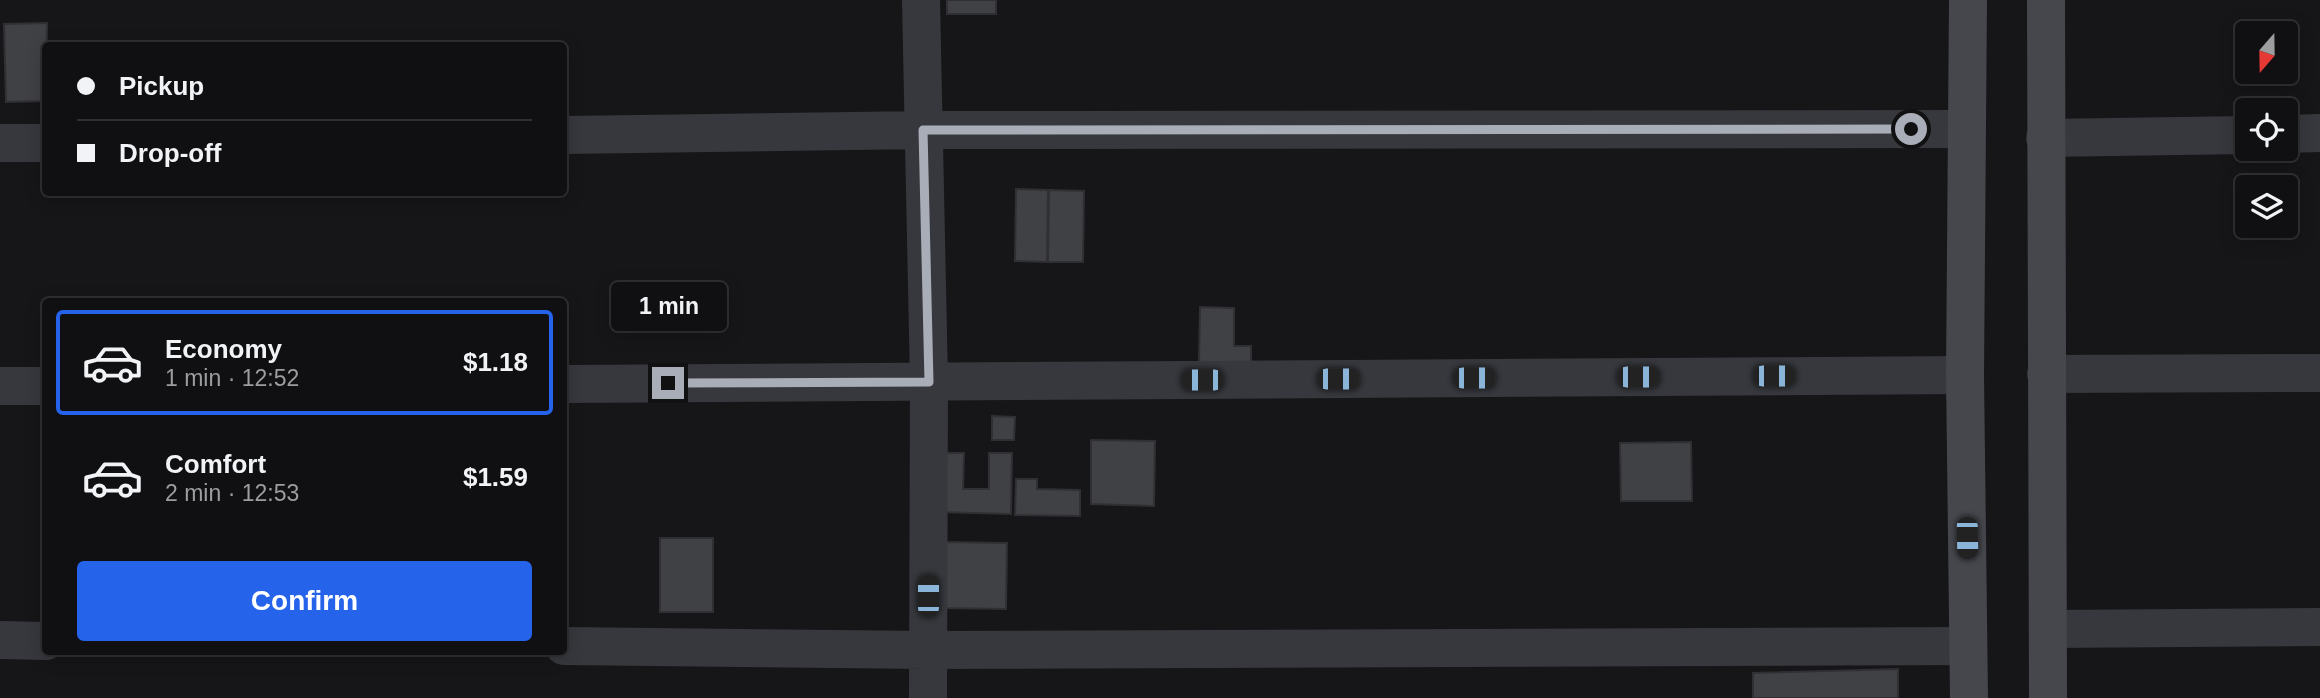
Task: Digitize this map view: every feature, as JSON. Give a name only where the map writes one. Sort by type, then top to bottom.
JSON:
[{"type":"main road","points":[[1968,0],[1965,375],[1969,698]]},
{"type":"main road","points":[[2046,0],[2048,698]]},
{"type":"street","points":[[921,0],[929,382],[928,698]]},
{"type":"street","points":[[567,135],[923,130],[1966,129]]},
{"type":"street","points":[[2298,134],[2320,134]]},
{"type":"street","points":[[2045,138],[2235,135]]},
{"type":"street","points":[[0,143],[42,143]]},
{"type":"street","points":[[2046,374],[2320,373]]},
{"type":"street","points":[[567,384],[1965,375]]},
{"type":"street","points":[[0,387],[42,386]]},
{"type":"street","points":[[2048,629],[2320,627]]},
{"type":"street","points":[[0,640],[42,641]]},
{"type":"street","points":[[567,646],[928,650],[1969,646]]},
{"type":"building","points":[[947,0],[996,0],[996,14],[947,14]]},
{"type":"building","points":[[47,23],[47,42],[42,42],[42,101],[6,102],[4,24]]},
{"type":"building","points":[[1016,189],[1048,190],[1047,262],[1015,261]]},
{"type":"building","points":[[1049,190],[1084,191],[1083,262],[1048,262]]},
{"type":"building","points":[[1200,307],[1234,308],[1234,346],[1251,346],[1251,363],[1199,362]]},
{"type":"building","points":[[992,416],[1015,417],[1014,440],[992,440]]},
{"type":"building","points":[[1091,440],[1155,441],[1154,506],[1091,504]]},
{"type":"building","points":[[1691,442],[1692,501],[1621,501],[1620,443]]},
{"type":"building","points":[[939,453],[964,453],[963,489],[989,489],[989,453],[1012,453],[1011,514],[938,512]]},
{"type":"building","points":[[1016,479],[1037,479],[1037,489],[1080,490],[1080,516],[1015,515]]},
{"type":"building","points":[[660,538],[713,538],[713,612],[660,612]]},
{"type":"building","points":[[944,542],[1007,543],[1006,609],[943,608]]},
{"type":"building","points":[[1898,669],[1898,698],[1753,698],[1753,673]]},
{"type":"route","points":[[668,383],[929,382],[923,130],[1911,129]]}]
